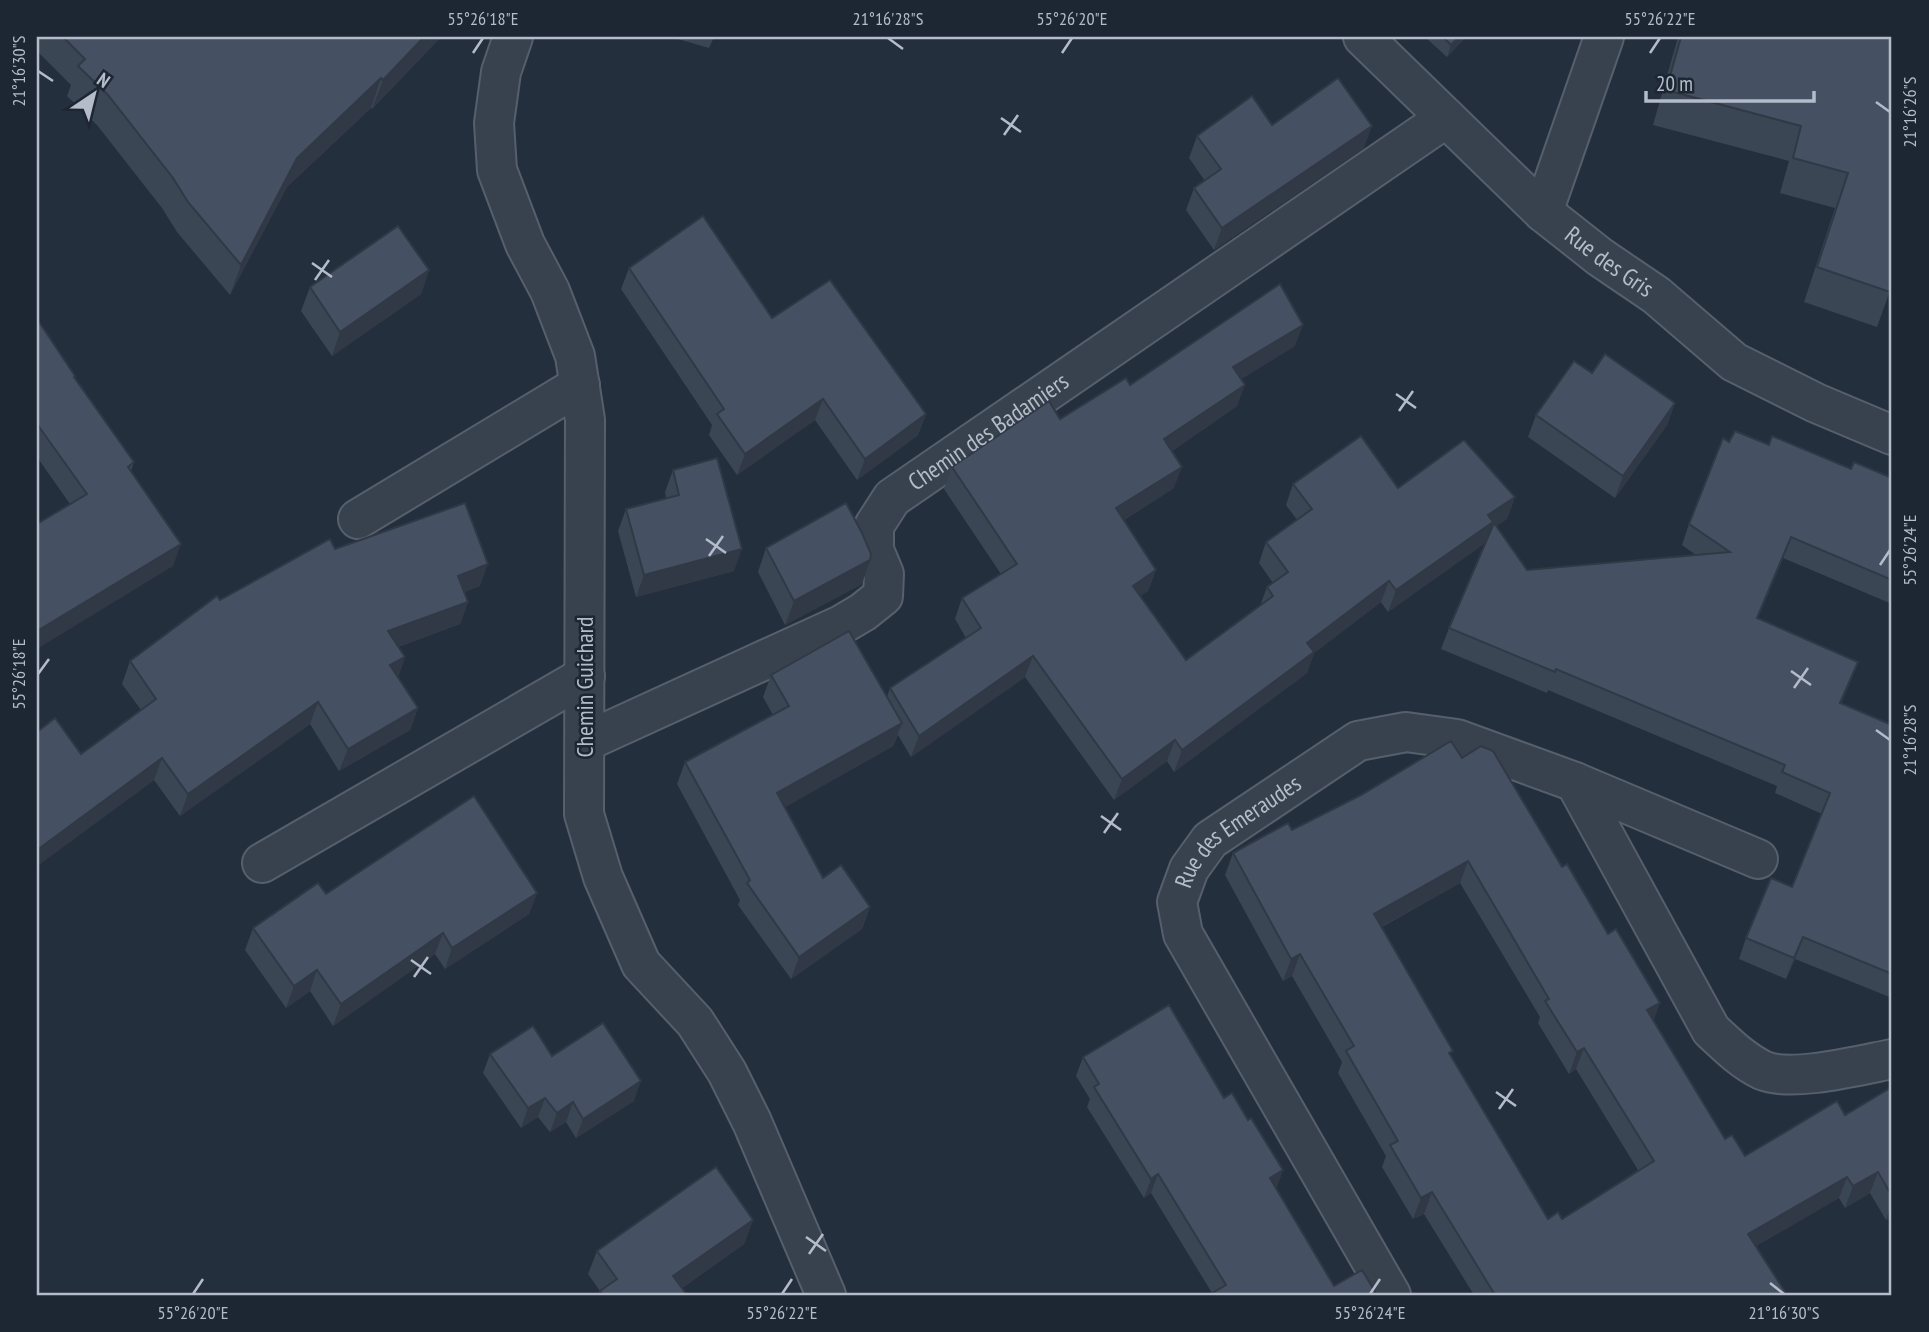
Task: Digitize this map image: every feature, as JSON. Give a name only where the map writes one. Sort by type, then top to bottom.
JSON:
[{"type":"street","name":"Chemin Guichard","points":[[513,37],[501,72],[494,123],[497,170],[525,243],[550,291],[575,356],[585,420],[584,814],[603,877],[641,964],[695,1022],[727,1072],[752,1122],[826,1295]]},
{"type":"street","name":"Rue des Gris","points":[[1363,37],[1543,212],[1600,257],[1657,295],[1734,362],[1816,403],[1892,435]]},
{"type":"street","points":[[1543,212],[1604,37]]},
{"type":"street","name":"Chemin des Badamiers","points":[[585,742],[841,625],[863,612],[883,596],[884,574],[874,551],[874,526],[892,498],[1446,118]]},
{"type":"street","points":[[358,519],[580,385]]},
{"type":"street","points":[[262,863],[585,676]]},
{"type":"street","name":"Rue des Emeraudes","points":[[1391,1295],[1183,934],[1177,902],[1189,869],[1210,840],[1359,741],[1406,732],[1457,739],[1575,782],[1758,859]]},
{"type":"street","points":[[1575,782],[1711,1030],[1735,1054],[1765,1071],[1796,1074],[1892,1059]]},
{"type":"building","points":[[63,37],[424,37],[383,80],[381,78],[297,158],[241,265],[188,202],[173,178],[108,95],[78,66],[85,59]]},
{"type":"building","points":[[1443,37],[1459,37],[1451,45]]},
{"type":"building","points":[[1681,37],[1892,37],[1890,292],[1817,267],[1848,173],[1793,158],[1801,126],[1666,90]]},
{"type":"building","points":[[1338,78],[1372,126],[1222,228],[1194,188],[1221,169],[1197,136],[1252,96],[1272,125]]},
{"type":"building","points":[[703,216],[772,318],[830,280],[926,414],[865,459],[823,399],[745,454],[717,414],[724,409],[629,268]]},
{"type":"building","points":[[398,226],[429,270],[340,332],[310,287]]},
{"type":"building","points":[[1280,284],[1303,325],[1233,367],[1245,385],[1164,439],[1182,467],[1116,508],[1156,570],[1133,586],[1186,660],[1273,596],[1267,587],[1288,572],[1266,542],[1312,509],[1293,484],[1361,436],[1398,488],[1464,440],[1515,497],[1488,515],[1493,522],[1396,590],[1389,581],[1307,643],[1314,652],[1182,750],[1175,740],[1122,779],[1033,656],[919,736],[890,688],[981,628],[962,598],[1017,564],[952,467],[1049,401],[1060,419],[1126,378],[1130,385]]},
{"type":"building","points":[[37,319],[134,462],[128,467],[181,544],[37,631],[37,524],[87,494],[37,424]]},
{"type":"building","points":[[1605,354],[1675,403],[1623,476],[1536,415],[1574,361],[1592,373]]},
{"type":"building","points":[[1735,431],[1769,445],[1772,436],[1851,469],[1854,462],[1892,478],[1892,580],[1791,537],[1757,618],[1858,662],[1840,703],[1892,725],[1892,974],[1803,937],[1794,958],[1746,938],[1771,878],[1792,887],[1830,793],[1782,772],[1785,765],[1556,669],[1555,672],[1449,628],[1494,523],[1527,570],[1730,552],[1689,524],[1723,438],[1729,442]]},
{"type":"building","points":[[717,458],[742,549],[644,575],[626,509],[679,495],[673,470]]},
{"type":"building","points":[[465,503],[488,564],[458,576],[468,602],[388,631],[405,657],[390,665],[418,708],[348,749],[318,702],[188,794],[162,758],[37,850],[37,732],[55,718],[81,754],[156,699],[130,661],[217,596],[220,600],[330,539],[335,549]]},
{"type":"building","points":[[846,503],[871,554],[870,560],[794,601],[766,548]]},
{"type":"building","points":[[849,631],[902,723],[777,793],[823,878],[841,865],[870,907],[799,957],[747,883],[750,880],[685,762],[789,706],[771,675]]},
{"type":"building","points":[[1451,741],[1462,758],[1481,746],[1493,751],[1562,867],[1567,864],[1608,934],[1616,929],[1660,1003],[1647,1010],[1725,1139],[1732,1135],[1745,1156],[1837,1101],[1845,1115],[1892,1087],[1892,1196],[1878,1172],[1853,1186],[1847,1177],[1748,1234],[1787,1295],[1495,1295],[1432,1192],[1421,1198],[1390,1145],[1398,1141],[1346,1051],[1354,1046],[1300,954],[1291,959],[1233,853],[1288,823],[1292,830],[1361,795]],"holes":[[[1468,861],[1549,999],[1545,1001],[1577,1052],[1584,1048],[1654,1161],[1562,1219],[1558,1212],[1548,1219],[1449,1053],[1453,1051],[1374,914]]]},
{"type":"building","points":[[474,796],[537,893],[452,948],[443,933],[341,1004],[317,970],[294,986],[253,928],[318,883],[326,894]]},
{"type":"building","points":[[1169,1005],[1224,1098],[1232,1093],[1283,1170],[1270,1178],[1334,1286],[1362,1270],[1377,1295],[1209,1295],[1226,1285],[1158,1174],[1151,1179],[1094,1087],[1099,1084],[1083,1057]]},
{"type":"building","points":[[603,1023],[641,1081],[583,1119],[573,1102],[557,1113],[545,1098],[528,1108],[490,1054],[533,1026],[552,1056]]},
{"type":"building","points":[[716,1167],[753,1220],[673,1276],[687,1295],[603,1295],[600,1291],[617,1279],[597,1251]]}]
